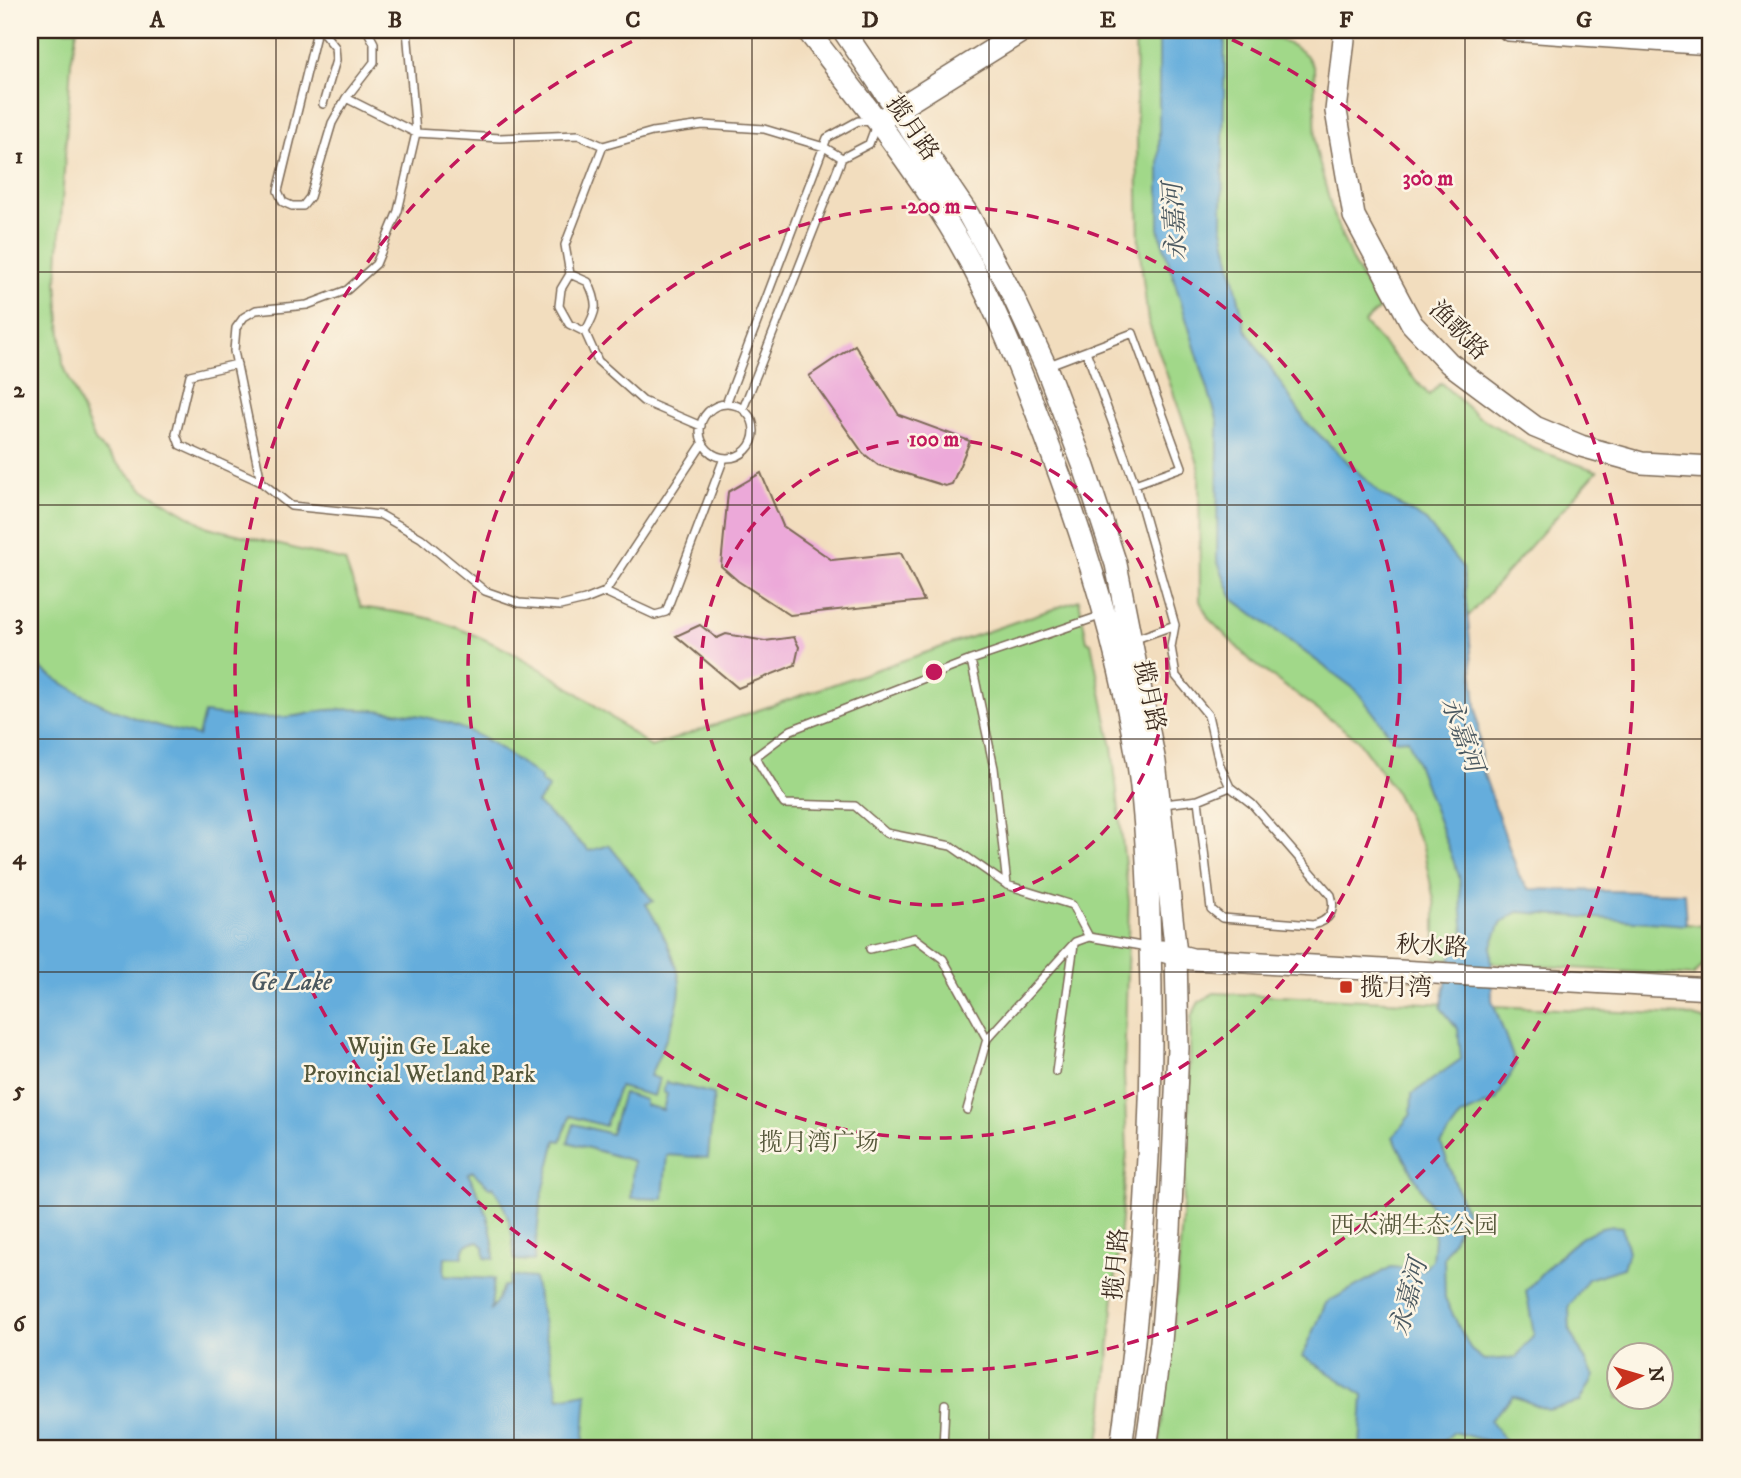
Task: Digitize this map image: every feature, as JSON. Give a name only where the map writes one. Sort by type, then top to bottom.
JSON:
[{"type":"street","name":"揽月路","points":[[807,30],[877,122],[949,226],[991,304],[1022,374],[1059,473],[1118,665],[1138,764],[1147,839],[1152,1048],[1146,1231],[1136,1342],[1121,1448]]},
{"type":"street","name":"揽月路","points":[[843,30],[969,216],[1012,294],[1046,367],[1084,467],[1112,552],[1132,640],[1155,762],[1160,804],[1176,954],[1178,1048],[1170,1230],[1161,1342],[1146,1448]]},
{"type":"street","points":[[877,122],[1024,30]]},
{"type":"street","name":"渔歌路","points":[[1345,30],[1336,111],[1354,216],[1412,324],[1448,363],[1535,427],[1581,446],[1642,463],[1711,467]]},
{"type":"street","points":[[1509,30],[1711,44]]},
{"type":"street","name":"秋水路","points":[[1150,948],[1192,959],[1711,989]]},
{"type":"lane","points":[[316,30],[278,191],[283,202],[292,206],[303,206],[310,197],[332,123],[346,98],[374,62],[374,43],[367,30]]},
{"type":"lane","points":[[321,30],[335,47],[336,60],[323,103]]},
{"type":"lane","points":[[261,482],[234,351],[236,328],[244,317],[256,310],[307,304],[347,290],[376,264],[398,211],[416,133],[407,30]]},
{"type":"lane","points":[[346,98],[416,133],[500,138],[578,135],[603,146],[652,132],[703,125],[764,129],[824,147],[842,158]]},
{"type":"lane","points":[[726,404],[827,138],[858,121],[877,122],[869,144],[842,158],[743,409]]},
{"type":"lane","points":[[603,146],[565,245],[570,274],[561,289],[559,306],[569,324],[585,332],[598,361],[643,401],[701,426]]},
{"type":"lane","points":[[570,274],[588,282],[596,298],[594,316],[585,332]]},
{"type":"lane","points":[[1046,367],[1133,333],[1182,467],[1135,484]]},
{"type":"lane","points":[[1086,351],[1135,484],[1175,625],[1171,647],[1176,676],[1208,715],[1219,763],[1230,788],[1252,804],[1331,895],[1334,904],[1331,916],[1313,925],[1222,918],[1211,909],[1198,800]]},
{"type":"lane","points":[[237,364],[190,375],[176,433],[180,445],[261,482],[291,506],[381,515],[421,538],[485,591],[519,603],[560,606],[605,592],[703,443]]},
{"type":"lane","points":[[726,404],[743,409],[753,424],[752,441],[748,449],[741,455],[724,458],[708,450],[703,443],[701,426],[710,411],[726,404]]},
{"type":"lane","points":[[605,592],[655,615],[666,612],[724,458]]},
{"type":"lane","points":[[1089,937],[1072,905],[1007,885],[951,846],[886,833],[855,806],[784,804],[755,757],[791,730],[971,660],[1104,614]]},
{"type":"lane","points":[[1132,640],[1175,625]]},
{"type":"lane","points":[[971,660],[994,768],[1007,885]]},
{"type":"lane","points":[[1160,804],[1198,800],[1230,788]]},
{"type":"lane","points":[[967,1110],[986,1039],[1074,942],[1089,937],[1150,948]]},
{"type":"lane","points":[[870,948],[915,938],[943,959],[986,1039]]},
{"type":"lane","points":[[1056,1072],[1074,942]]},
{"type":"lane","points":[[943,1448],[944,1404]]},
{"type":"green space","name":"揽月湾广场","points":[[30,30],[77,30],[71,62],[57,281],[63,364],[95,441],[143,489],[208,527],[345,561],[361,607],[435,620],[495,644],[574,690],[651,747],[1079,600],[1087,641],[1091,643],[1112,747],[1129,902],[1124,1074],[1127,1151],[1098,1448],[30,1448]]},
{"type":"green space","points":[[1135,33],[1278,39],[1306,55],[1314,68],[1316,150],[1333,214],[1352,261],[1379,309],[1364,323],[1429,395],[1441,383],[1476,415],[1534,449],[1597,471],[1409,683],[1491,900],[1711,927],[1711,956],[1693,976],[1435,959],[1435,905],[1423,847],[1393,788],[1357,739],[1252,662],[1209,619],[1200,601],[1199,466],[1148,321],[1139,245]]},
{"type":"green space","name":"西太湖生态公园","points":[[1214,993],[1685,1015],[1708,1021],[1711,1025],[1711,1331],[1705,1448],[1159,1448],[1177,1288],[1188,1137],[1191,1017],[1199,1002]]},
{"type":"water","name":"永嘉河","points":[[1159,30],[1225,30],[1222,224],[1245,328],[1306,422],[1381,494],[1426,521],[1463,568],[1482,769],[1520,878],[1529,889],[1684,893],[1686,925],[1518,912],[1501,923],[1491,948],[1492,1000],[1516,1065],[1496,1100],[1461,1116],[1441,1144],[1466,1213],[1444,1257],[1445,1299],[1471,1350],[1484,1360],[1516,1358],[1534,1334],[1526,1291],[1557,1258],[1581,1238],[1608,1227],[1622,1227],[1628,1252],[1623,1268],[1588,1279],[1569,1306],[1570,1332],[1594,1376],[1580,1402],[1548,1410],[1513,1396],[1490,1420],[1509,1447],[1454,1432],[1435,1448],[1360,1448],[1363,1395],[1303,1356],[1326,1303],[1391,1267],[1423,1270],[1432,1260],[1436,1216],[1393,1137],[1411,1114],[1412,1094],[1461,1059],[1458,1029],[1441,1008],[1453,947],[1464,937],[1459,876],[1408,739],[1394,740],[1356,690],[1233,599],[1217,560],[1218,422],[1159,231]]},
{"type":"water","name":"Ge Lake","points":[[30,659],[52,676],[114,710],[198,736],[204,713],[272,718],[327,710],[385,711],[424,717],[461,728],[495,745],[541,778],[541,782],[549,788],[537,803],[589,851],[609,845],[653,901],[646,904],[673,957],[680,989],[673,1022],[650,1076],[659,1079],[654,1096],[619,1087],[605,1126],[570,1116],[561,1141],[556,1140],[541,1200],[534,1261],[514,1260],[513,1240],[503,1204],[493,1186],[490,1188],[472,1171],[468,1174],[487,1215],[494,1259],[485,1258],[484,1247],[479,1242],[466,1245],[463,1257],[445,1257],[444,1276],[494,1279],[491,1309],[503,1286],[508,1286],[511,1276],[534,1278],[559,1398],[587,1393],[583,1448],[30,1448]]},
{"type":"water","points":[[666,1082],[714,1094],[708,1158],[667,1155],[663,1199],[631,1198],[633,1161],[568,1142],[574,1124],[611,1134],[623,1093],[645,1100],[645,1105],[663,1110],[667,1094],[663,1092]]},
{"type":"building","points":[[855,345],[899,415],[970,441],[952,484],[945,486],[878,465],[863,453],[809,376]]},
{"type":"building","points":[[761,473],[783,526],[832,560],[901,553],[924,601],[790,615],[738,581],[721,566],[728,492]]},
{"type":"building","points":[[700,625],[717,638],[726,634],[765,641],[794,637],[799,647],[795,665],[738,688],[676,636]]},
{"type":"place","name":"揽月湾","points":[[1346,987]]},
{"type":"park label","name":"Wujin Ge Lake Provincial Wetland Park","points":[[419,1060]]}]
